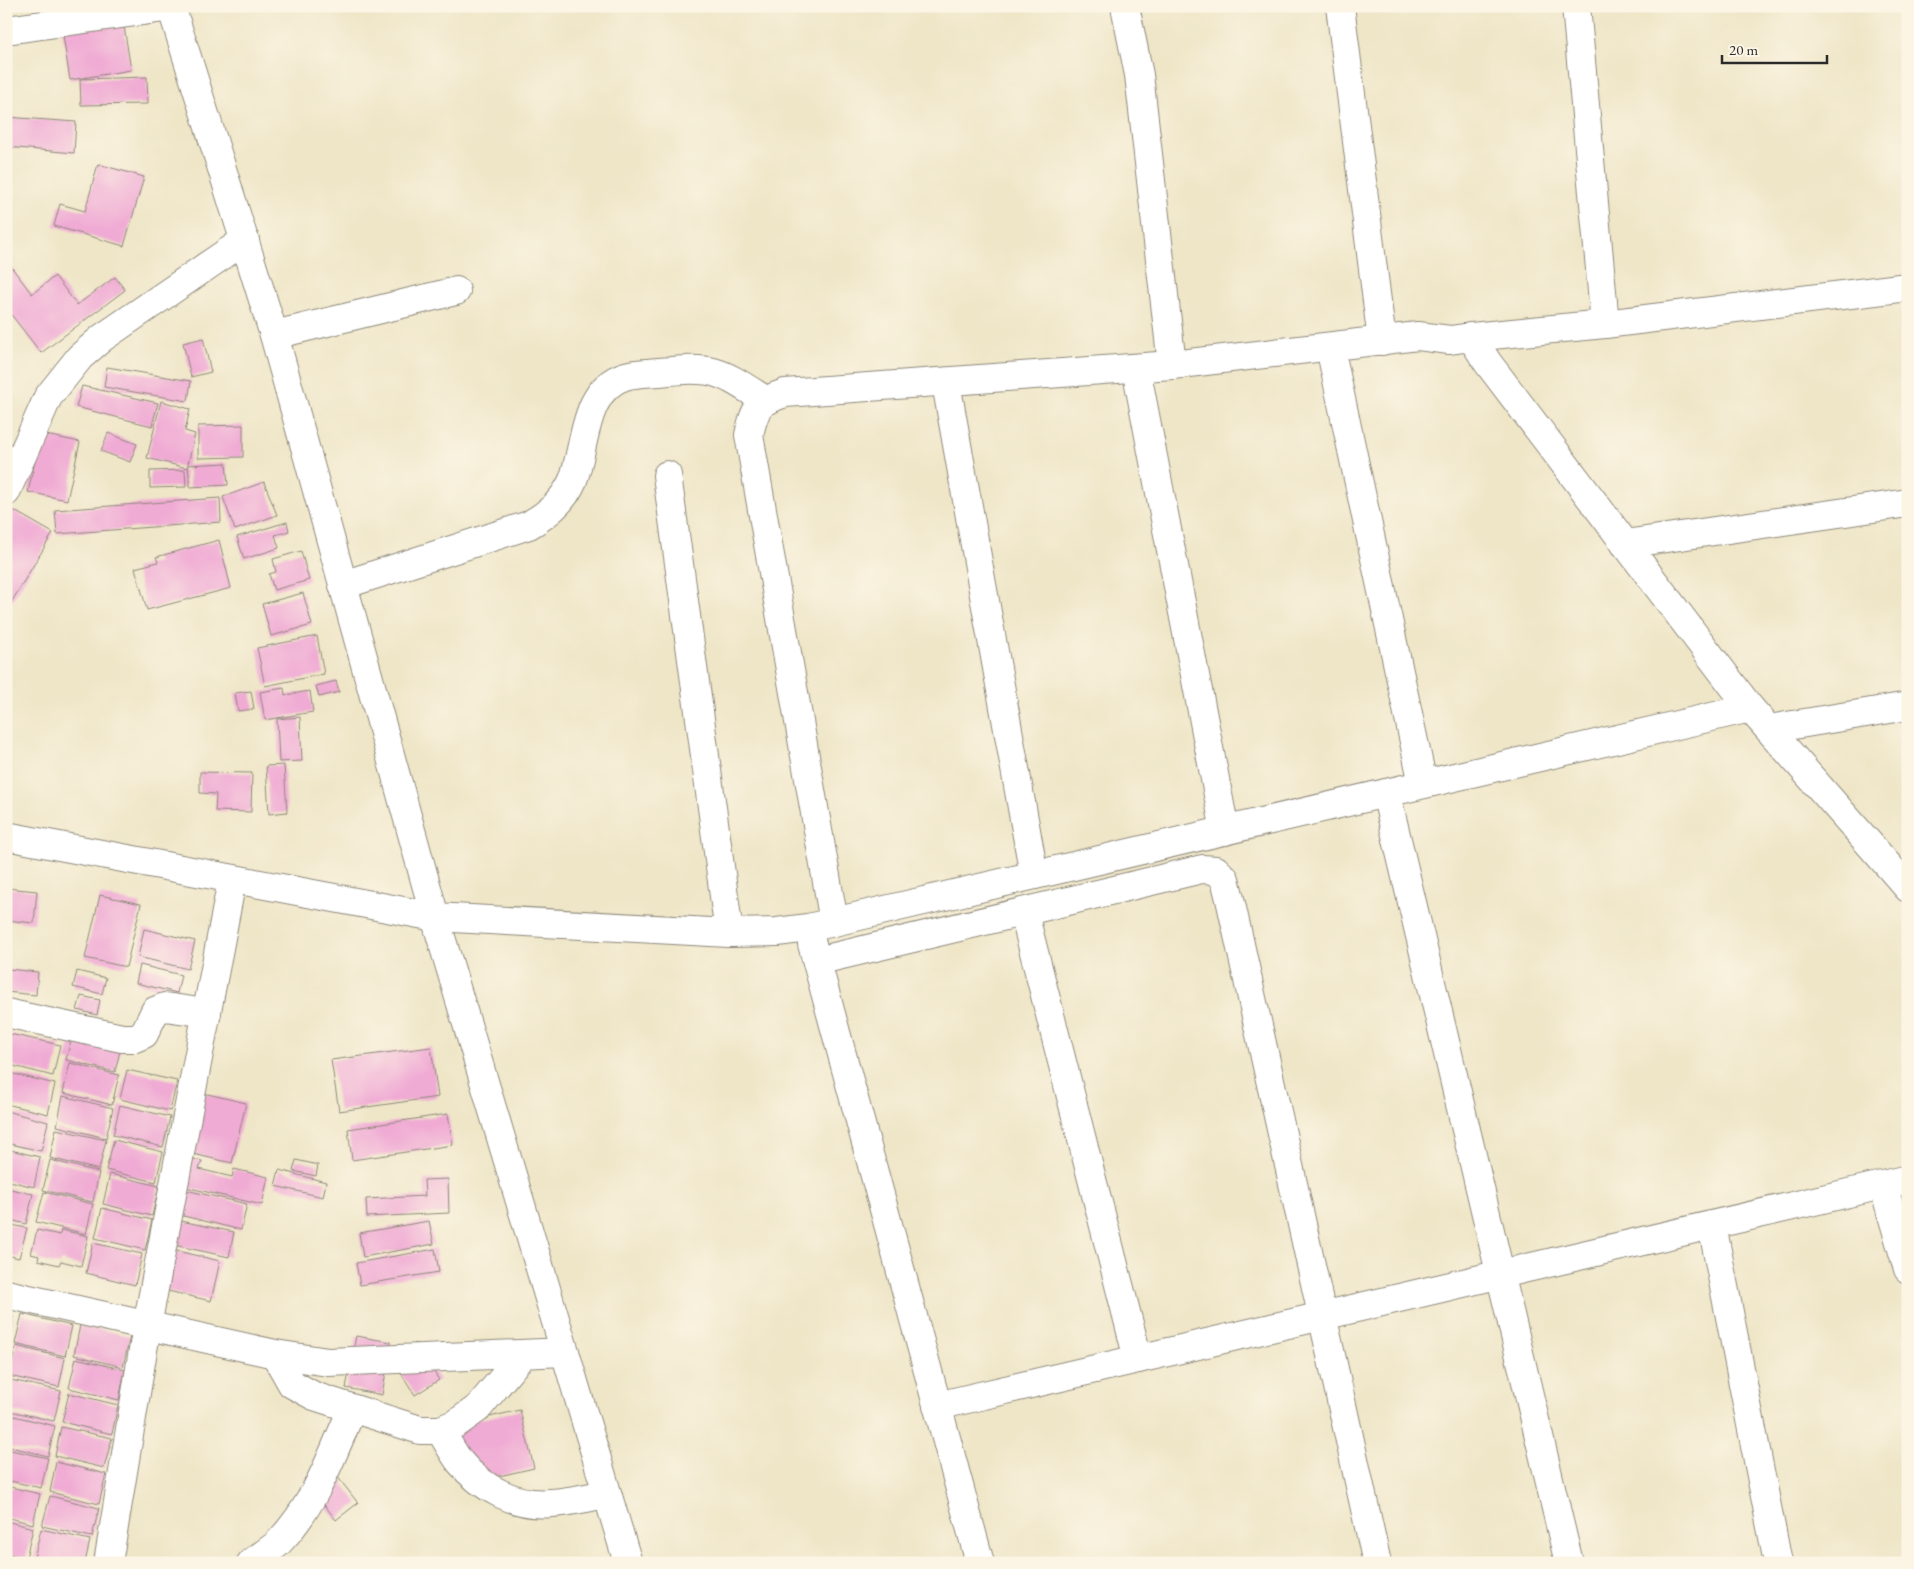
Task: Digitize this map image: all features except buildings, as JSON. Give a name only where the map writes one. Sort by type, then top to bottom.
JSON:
[{"type":"street","points":[[1124,6],[1139,75],[1172,365]]},
{"type":"street","points":[[1340,6],[1382,341]]},
{"type":"street","points":[[1576,6],[1605,324]]},
{"type":"street","points":[[6,30],[172,7],[274,335],[435,917],[628,1563]]},
{"type":"street","points":[[6,492],[48,397],[80,357],[102,338],[245,240]]},
{"type":"street","points":[[834,922],[750,435],[754,413],[764,400],[785,393],[946,383],[1172,365],[1418,336],[1450,340],[1605,324],[1908,287]]},
{"type":"street","points":[[274,335],[456,291]]},
{"type":"street","points":[[1470,337],[1488,364],[1750,708],[1908,888]]},
{"type":"street","points":[[1330,347],[1423,784]]},
{"type":"street","points":[[1136,368],[1225,831]]},
{"type":"street","points":[[344,585],[529,525],[548,514],[562,499],[572,480],[595,401],[606,388],[624,376],[707,369],[726,374],[764,400]]},
{"type":"street","points":[[946,383],[1034,876]]},
{"type":"street","points":[[667,475],[729,933]]},
{"type":"street","points":[[1625,544],[1908,503]]},
{"type":"street","points":[[1769,729],[1908,706]]},
{"type":"street","points":[[6,836],[435,917],[729,933],[777,932],[808,928],[1034,876],[1750,708]]},
{"type":"street","points":[[1386,793],[1569,1563]]},
{"type":"street","points":[[817,961],[1202,869],[1216,870],[1224,879],[1324,1316],[1377,1563]]},
{"type":"street","points":[[108,1563],[147,1326],[232,880]]},
{"type":"street","points":[[1024,913],[1138,1359]]},
{"type":"street","points":[[808,928],[980,1563]]},
{"type":"street","points":[[6,1013],[122,1038],[135,1038],[144,1034],[155,1011],[166,1007],[206,1013]]},
{"type":"street","points":[[938,1406],[1895,1182],[1908,1269]]},
{"type":"street","points":[[1712,1224],[1778,1563]]},
{"type":"street","points":[[6,1294],[274,1354],[328,1362],[565,1352]]},
{"type":"street","points":[[274,1354],[292,1384],[314,1396],[402,1426],[420,1430],[440,1430],[457,1423],[478,1408],[523,1354]]},
{"type":"street","points":[[251,1563],[278,1542],[301,1514],[320,1484],[352,1409]]},
{"type":"street","points":[[440,1430],[460,1462],[479,1481],[522,1502],[549,1504],[607,1494]]}]
